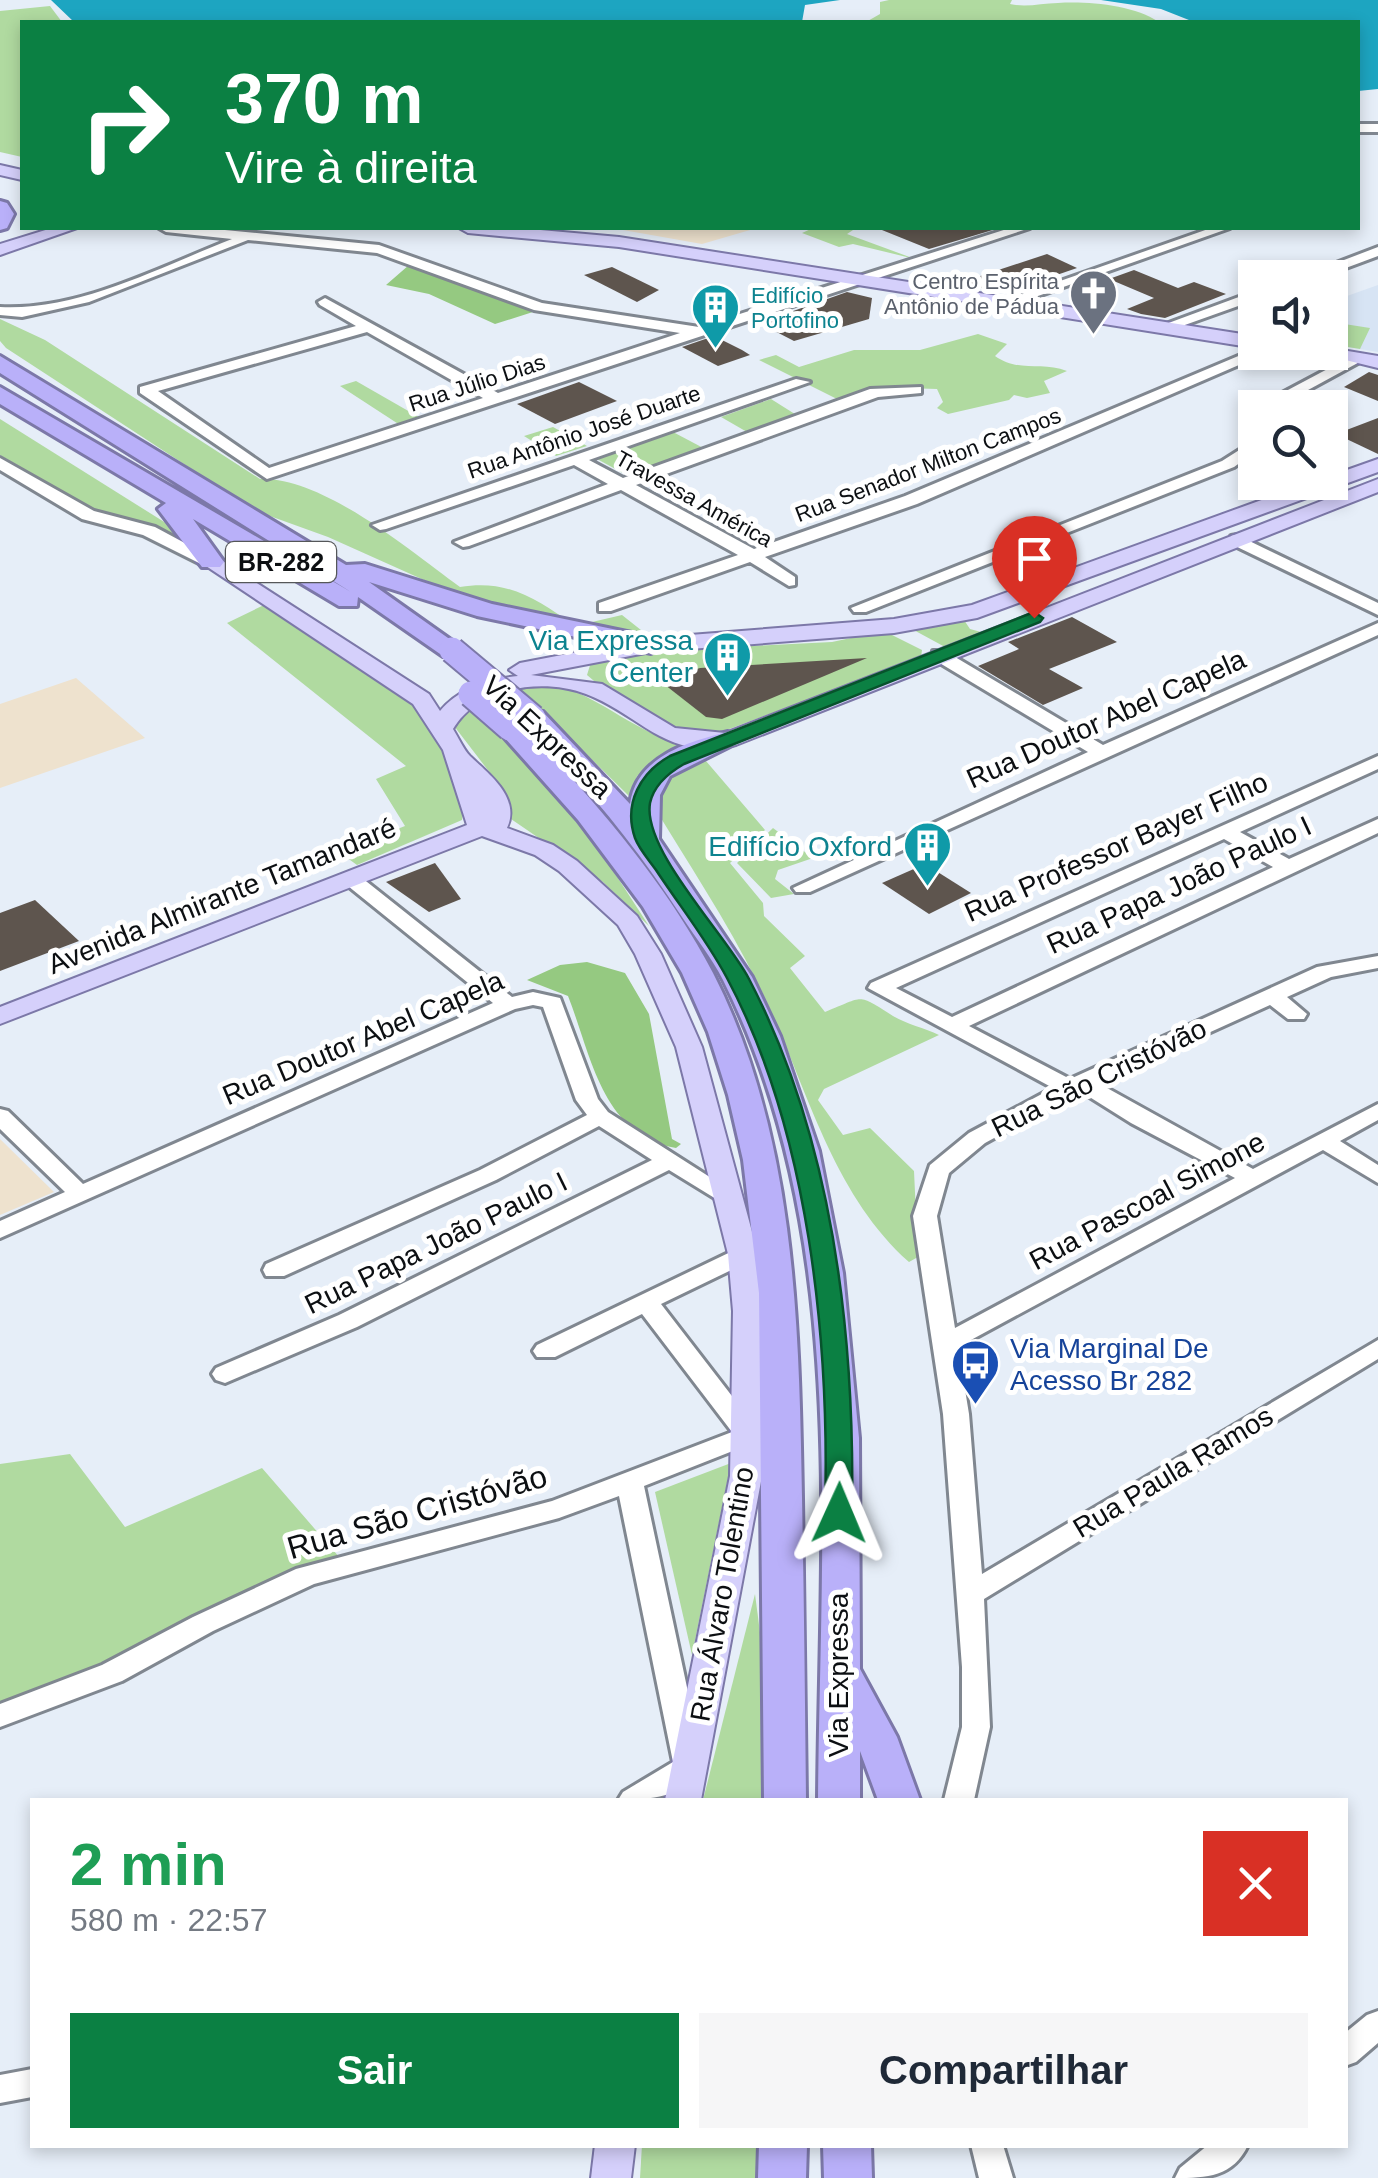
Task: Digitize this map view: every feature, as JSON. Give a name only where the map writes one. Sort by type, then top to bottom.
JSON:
[{"type":"highway","points":[[0,207],[4,214],[0,224]]},
{"type":"highway","points":[[0,354],[51,394]]},
{"type":"highway","name":"Via Expressa","points":[[0,363],[314,554],[521,723],[586,769],[645,839],[737,977],[764,1036],[802,1151],[825,1273],[840,1438],[836,1662],[839,1798]]},
{"type":"highway","name":"Via Expressa","points":[[0,394],[443,656]]},
{"type":"highway","points":[[125,470],[182,519],[211,562]]},
{"type":"highway","points":[[314,554],[486,611],[651,645]]},
{"type":"highway","name":"Via Expressa","points":[[521,723],[590,816],[698,975],[733,1064],[761,1167],[782,1321],[785,1798]]},
{"type":"highway","points":[[645,839],[640,803],[658,771],[728,740]]},
{"type":"highway","points":[[836,1662],[876,1737],[898,1798]]},
{"type":"highway","points":[[782,2148],[782,2178]]},
{"type":"highway","points":[[847,2148],[848,2178]]},
{"type":"main road","points":[[0,250],[62,230]]},
{"type":"main road","points":[[490,230],[619,242],[1238,339]]},
{"type":"main road","points":[[1348,357],[1378,362]]},
{"type":"main road","points":[[406,686],[442,688],[651,645],[894,626],[977,612],[1378,466]]},
{"type":"main road","points":[[449,738],[447,711],[461,700],[513,683],[550,682],[591,688],[671,734],[728,740],[939,654],[1378,485]]},
{"type":"main road","points":[[211,562],[406,686],[498,804],[500,820],[476,827]]},
{"type":"main road","points":[[977,612],[983,624],[1009,627]]},
{"type":"main road","points":[[894,626],[939,654]]},
{"type":"main road","points":[[586,656],[579,672],[591,688]]},
{"type":"main road","name":"Avenida Almirante Tamandaré","points":[[0,1016],[476,827]]},
{"type":"main road","name":"Rua Álvaro Tolentino","points":[[476,827],[544,850],[596,889],[628,922],[689,1046],[743,1254],[749,1435],[746,1476],[686,1784]]},
{"type":"main road","points":[[611,2178],[615,2148]]},
{"type":"street","points":[[194,230],[379,249],[540,307],[700,332]]},
{"type":"street","name":"Rua Júlio Dias","points":[[369,327],[146,390],[267,474],[1017,230]]},
{"type":"street","points":[[1002,304],[1217,230]]},
{"type":"street","points":[[0,311],[30,312],[67,302],[244,238]]},
{"type":"street","points":[[1348,262],[1378,251]]},
{"type":"street","points":[[1163,328],[1238,301]]},
{"type":"street","points":[[325,302],[498,400]]},
{"type":"street","points":[[1296,390],[1357,359]]},
{"type":"street","name":"Rua Senador Milton Campos","points":[[605,607],[910,500],[1238,362]]},
{"type":"street","name":"Rua Antônio José Duarte","points":[[380,524],[802,382]]},
{"type":"street","points":[[463,542],[876,392],[915,390]]},
{"type":"street","points":[[860,608],[1238,457]]},
{"type":"street","name":"Travessa América","points":[[576,458],[754,556],[789,581]]},
{"type":"street","points":[[0,462],[88,516],[132,525],[211,562]]},
{"type":"street","points":[[1237,540],[1378,610]]},
{"type":"street","name":"Rua Doutor Abel Capela","points":[[803,888],[1378,628]]},
{"type":"street","points":[[939,654],[1105,754]]},
{"type":"street","name":"Rua Professor Bayer Filho","points":[[952,1026],[879,988],[1378,762]]},
{"type":"street","name":"Rua Papa João Paulo I","points":[[952,1026],[1378,825]]},
{"type":"street","points":[[1224,831],[1288,867]]},
{"type":"street","points":[[350,878],[508,1004]]},
{"type":"street","name":"Rua São Cristóvão","points":[[959,1798],[976,1712],[956,1414],[925,1216],[938,1170],[977,1138],[1075,1084],[1324,972],[1378,962]]},
{"type":"street","points":[[1272,996],[1296,1014]]},
{"type":"street","name":"Rua Doutor Abel Capela","points":[[0,1230],[508,1004],[532,998],[552,1003],[580,1083],[600,1117]]},
{"type":"street","points":[[952,1026],[1075,1084],[1253,1178]]},
{"type":"street","name":"Rua Pascoal Simone","points":[[944,1344],[1378,1111]]},
{"type":"street","points":[[0,1116],[80,1194]]},
{"type":"street","points":[[275,1270],[488,1175],[600,1117],[729,1197]]},
{"type":"street","points":[[1324,1140],[1378,1176]]},
{"type":"street","name":"Rua Papa João Paulo I","points":[[226,1374],[348,1321],[670,1160]]},
{"type":"street","points":[[546,1351],[743,1254]]},
{"type":"street","points":[[646,1302],[749,1435]]},
{"type":"street","name":"Rua Paula Ramos","points":[[968,1596],[1378,1348]]},
{"type":"street","name":"Rua São Cristóvão","points":[[0,1716],[112,1674],[203,1624],[306,1576],[559,1508],[630,1484],[749,1435]]},
{"type":"street","points":[[630,1484],[686,1784],[640,1798]]},
{"type":"street","points":[[1348,2049],[1378,2024]]},
{"type":"street","points":[[0,2089],[30,2083]]},
{"type":"street","points":[[989,2148],[996,2178]]},
{"type":"street","points":[[1192,2178],[1228,2148]]},
{"type":"shaded area","points":[[623,230],[750,230],[702,244]]},
{"type":"shaded area","points":[[1378,285],[1378,352],[1348,347],[1348,296]]},
{"type":"shaded area","points":[[76,678],[145,738],[0,788],[0,704]]},
{"type":"shaded area","points":[[0,1139],[54,1192],[0,1215]]},
{"type":"green space","points":[[1012,0],[1010,4],[1022,6],[1096,4],[1124,8],[1156,20],[870,20],[880,14],[880,2]]},
{"type":"green space","points":[[50,6],[60,20],[20,20],[20,157],[0,152],[0,11]]},
{"type":"green space","points":[[853,230],[847,234],[915,259],[853,244],[839,247],[802,233]]},
{"type":"green space","points":[[409,265],[536,311],[495,324],[429,294],[386,285]]},
{"type":"green space","points":[[0,319],[45,340],[260,479],[311,490],[365,518],[460,587],[493,586],[521,593],[575,626],[622,615],[646,634],[573,628],[473,602],[328,537],[256,511],[6,348],[0,341]]},
{"type":"green space","points":[[1348,325],[1370,328],[1360,349],[1348,347]]},
{"type":"green space","points":[[978,334],[1007,344],[995,356],[1004,361],[1067,371],[1044,381],[1050,393],[1027,398],[1014,395],[1009,400],[948,414],[937,408],[943,402],[937,389],[905,388],[851,406],[759,360],[776,355],[799,367],[854,350],[920,350]]},
{"type":"green space","points":[[356,381],[424,420],[403,427],[340,386]]},
{"type":"green space","points":[[771,399],[798,416],[754,436],[721,417]]},
{"type":"green space","points":[[0,419],[177,530],[181,540],[104,516],[0,455]]},
{"type":"green space","points":[[553,427],[587,446],[556,456],[524,436]]},
{"type":"green space","points":[[673,432],[709,451],[632,478],[597,459]]},
{"type":"green space","points":[[264,605],[370,668],[415,703],[438,733],[456,768],[462,820],[357,865],[339,852],[405,826],[376,779],[406,766],[227,623]]},
{"type":"green space","points":[[964,620],[970,629],[981,632],[945,647],[910,628]]},
{"type":"green space","points":[[884,631],[922,650],[921,657],[716,734],[676,731],[607,692],[587,675],[591,662],[650,651],[832,642]]},
{"type":"green space","points":[[551,684],[587,697],[653,734],[690,745],[637,776],[631,798],[519,688]]},
{"type":"green space","points":[[466,702],[541,777],[590,835],[649,926],[603,882],[511,819],[504,791],[454,726]]},
{"type":"green space","points":[[700,754],[765,830],[730,863],[763,903],[764,916],[805,956],[790,968],[825,1012],[855,1000],[866,1000],[898,1019],[939,1035],[824,1089],[818,1100],[843,1135],[870,1128],[914,1171],[918,1257],[909,1262],[881,1233],[838,1167],[746,960],[650,800],[655,782]]},
{"type":"green space","points":[[773,828],[813,858],[778,870],[775,879],[794,894],[771,898],[737,863]]},
{"type":"green space","points":[[587,962],[625,973],[649,1014],[672,1139],[681,1144],[676,1148],[651,1140],[615,1110],[593,1066],[568,996],[527,980],[560,965]]},
{"type":"green space","points":[[70,1454],[125,1527],[262,1468],[340,1558],[306,1566],[93,1678],[0,1707],[0,1464]]},
{"type":"green space","points":[[731,1463],[692,1655],[655,1492]]},
{"type":"green space","points":[[755,1594],[765,1671],[769,1798],[704,1798]]},
{"type":"green space","points":[[642,2148],[769,2148],[769,2178],[640,2178]]},
{"type":"water","points":[[51,0],[840,0],[805,5],[802,20],[72,20]]},
{"type":"water","points":[[1101,0],[1378,0],[1378,89],[1360,91],[1360,20],[1189,20],[1161,9]]},
{"type":"building","points":[[882,230],[993,230],[929,249]]},
{"type":"building","points":[[1047,254],[1077,268],[1004,293],[959,283]]},
{"type":"building","points":[[612,267],[659,290],[637,302],[584,275]]},
{"type":"building","points":[[1134,270],[1178,288],[1194,282],[1226,294],[1165,318],[1141,314],[1127,309],[1154,298],[1109,279]]},
{"type":"building","points":[[847,292],[872,298],[869,319],[794,341],[759,323]]},
{"type":"building","name":"Edifício Portofino","points":[[714,336],[750,355],[718,366],[682,347]]},
{"type":"building","points":[[1369,372],[1378,375],[1378,401],[1344,387]]},
{"type":"building","points":[[579,382],[617,401],[555,424],[517,404]]},
{"type":"building","points":[[1378,418],[1378,454],[1348,440],[1348,429]]},
{"type":"building","points":[[1072,617],[1117,642],[1049,669],[1083,688],[1043,705],[978,666],[1019,649],[1008,642]]},
{"type":"building","name":"Via Expressa Center","points":[[867,658],[722,719],[706,717],[660,681],[700,668]]},
{"type":"building","points":[[435,863],[461,899],[429,912],[386,882]]},
{"type":"building","name":"Edifício Oxford","points":[[925,864],[971,893],[929,914],[882,883]]},
{"type":"building","points":[[35,900],[79,941],[0,971],[0,913]]},
{"type":"place","name":"Centro Espírita Antônio de Pádua","points":[[1094,336]]},
{"type":"place","name":"Edifício Portofino","points":[[716,350]]},
{"type":"place","name":"Via Expressa Center","points":[[728,698]]},
{"type":"place","name":"Edifício Oxford","points":[[927,888]]},
{"type":"place","name":"Via Marginal De Acesso Br 282","points":[[975,1406]]},
{"type":"route","points":[[839,1513],[840,1438],[825,1273],[802,1151],[764,1036],[737,977],[645,839],[640,803],[646,786],[658,771],[677,760],[1034,618]]}]
